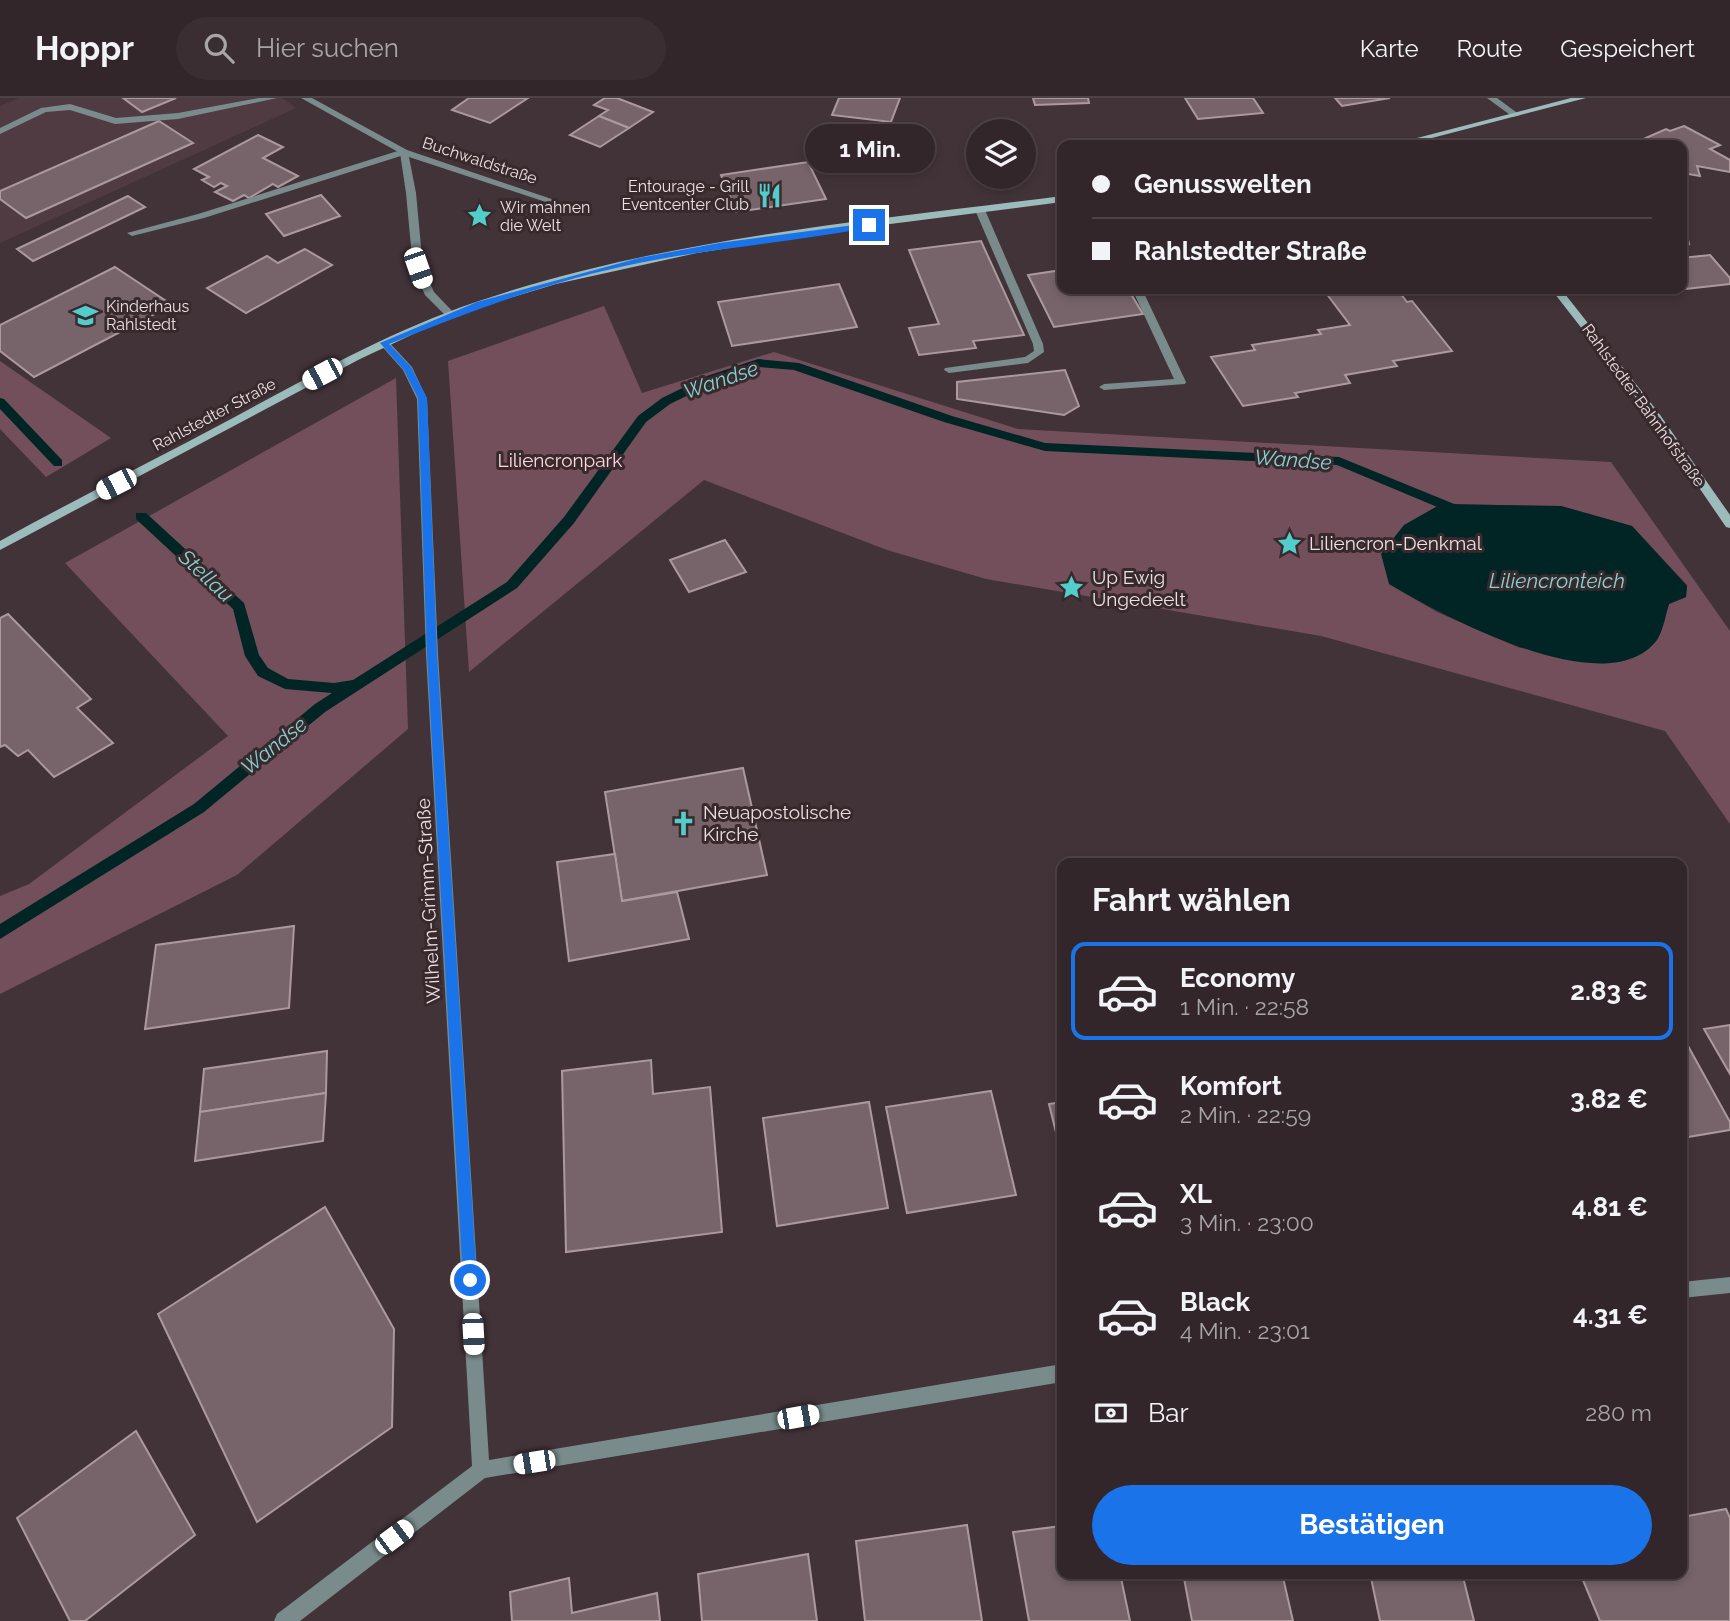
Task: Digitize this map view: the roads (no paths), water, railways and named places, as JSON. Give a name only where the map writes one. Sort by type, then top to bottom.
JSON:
[{"type":"main road","points":[[1420,140],[1582,98]]},
{"type":"main road","points":[[1440,135],[1445,140]]},
{"type":"main road","name":"Rahlstedter Straße","points":[[0,546],[384,343],[450,314],[523,290],[666,255],[1057,200]]},
{"type":"main road","name":"Rahlstedter Bahnhofstraße","points":[[1560,294],[1654,414],[1730,524]]},
{"type":"street","points":[[44,110],[56,98]]},
{"type":"street","points":[[0,131],[44,110],[70,107],[115,121],[178,116],[273,98]]},
{"type":"street","name":"Buchwaldstraße","points":[[305,98],[404,152],[585,212]]},
{"type":"street","points":[[1491,98],[1516,115]]},
{"type":"street","points":[[132,233],[201,216],[404,152]]},
{"type":"street","name":"Buchwaldstraße","points":[[404,152],[418,268],[429,293],[450,314]]},
{"type":"street","points":[[949,370],[1028,360],[1039,352],[1038,344],[980,210]]},
{"type":"street","points":[[1104,387],[1181,382],[1139,294]]},
{"type":"street","name":"Wilhelm-Grimm-Straße","points":[[384,343],[408,369],[422,398],[432,654],[481,1470]]},
{"type":"street","points":[[1687,1289],[1730,1285]]},
{"type":"street","points":[[286,1621],[481,1470],[1057,1374]]},
{"type":"water","name":"Liliencronteich","points":[[1441,504],[1561,506],[1632,526],[1687,586],[1686,597],[1669,604],[1657,640],[1633,658],[1601,663],[1564,659],[1484,633],[1389,584],[1381,554],[1404,525]]},
{"type":"waterway","name":"Wandse","points":[[0,932],[199,808],[320,708],[512,585],[569,520],[642,419],[666,401],[711,379],[758,363],[795,366],[948,419],[1045,447],[1339,461],[1459,511]]},
{"type":"waterway","name":"Stellau","points":[[0,402],[58,463]]},
{"type":"waterway","name":"Stellau","points":[[141,516],[239,607],[252,656],[263,672],[285,684],[334,688],[351,685]]},
{"type":"place","name":"Entourage - Grill Eventcenter Club","points":[[769,195]]},
{"type":"place","name":"Wir mahnen die Welt","points":[[480,216]]},
{"type":"place","name":"Kinderhaus Rahlstedt","points":[[86,315]]},
{"type":"place","name":"Liliencron-Denkmal","points":[[1289,543]]},
{"type":"place","name":"Up Ewig Ungedeelt","points":[[1072,588]]},
{"type":"place","name":"Neuapostolische Kirche","points":[[683,823]]},
{"type":"park label","name":"Liliencronpark","points":[[560,460]]}]
